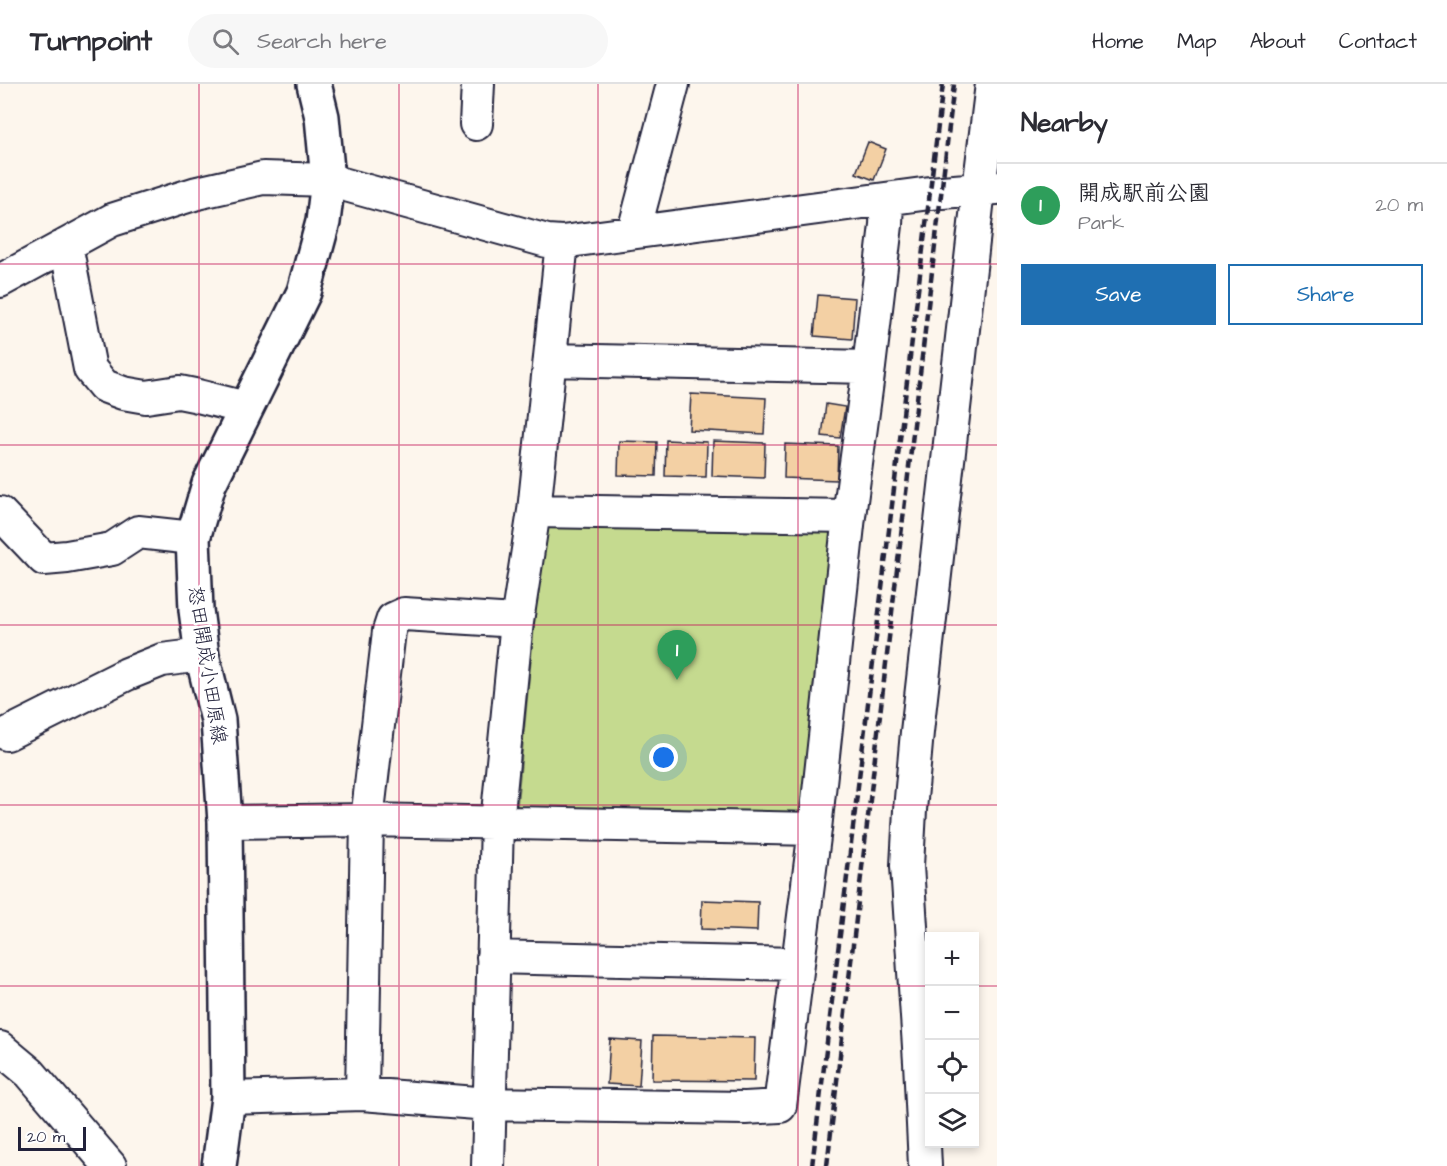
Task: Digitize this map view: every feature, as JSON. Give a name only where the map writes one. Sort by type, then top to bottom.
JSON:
[{"type":"main road","name":"怒田開成小田原線","points":[[219,1166],[228,1098],[225,822],[218,720],[202,656],[196,610],[193,538],[209,484],[304,292],[322,222],[328,180],[322,117],[314,84]]},
{"type":"street","points":[[476,124],[478,84]]},
{"type":"street","points":[[634,231],[673,84]]},
{"type":"street","points":[[925,1166],[907,866],[910,810],[917,732],[988,189],[992,84]]},
{"type":"street","points":[[0,281],[112,220],[197,193],[263,178],[328,180],[547,241],[562,242],[930,193],[988,189]]},
{"type":"street","points":[[228,1098],[362,1094],[489,1104],[746,1108],[780,1106],[849,516],[886,225],[887,199]]},
{"type":"street","points":[[488,1166],[497,823],[517,621],[534,511],[562,242]]},
{"type":"street","points":[[66,246],[90,369],[104,386],[123,393],[146,397],[186,394],[246,408]]},
{"type":"street","points":[[550,360],[869,367]]},
{"type":"street","points":[[534,511],[849,516]]},
{"type":"street","points":[[0,513],[44,559],[112,549],[138,532],[193,538]]},
{"type":"street","points":[[362,1094],[367,820],[389,631],[393,619],[404,614],[517,621]]},
{"type":"street","points":[[7,734],[162,660],[202,656]]},
{"type":"street","points":[[225,822],[367,820],[814,830]]},
{"type":"street","points":[[493,957],[798,964]]},
{"type":"street","points":[[0,1048],[30,1073],[110,1166]]},
{"type":"green space","points":[[544,522],[829,526],[838,544],[811,820],[516,817]]},
{"type":"building","points":[[868,142],[886,149],[874,180],[856,173]]},
{"type":"building","points":[[818,295],[855,298],[852,339],[814,336]]},
{"type":"building","points":[[691,394],[766,398],[764,434],[689,430]]},
{"type":"building","points":[[826,404],[845,407],[840,438],[822,436]]},
{"type":"building","points":[[666,440],[707,442],[706,477],[665,476]]},
{"type":"building","points":[[619,441],[657,442],[656,476],[618,475]]},
{"type":"building","points":[[713,441],[765,443],[764,478],[712,476]]},
{"type":"building","points":[[785,444],[838,446],[837,480],[784,478]]},
{"type":"building","points":[[702,900],[758,902],[757,931],[701,929]]},
{"type":"building","points":[[653,1036],[755,1038],[754,1081],[652,1080]]},
{"type":"building","points":[[610,1039],[642,1041],[639,1086],[607,1084]]},
{"type":"railway","points":[[812,1166],[943,84]]},
{"type":"railway","points":[[827,1166],[954,84]]},
{"type":"place","name":"開成駅前公園","points":[[677,680]]}]
